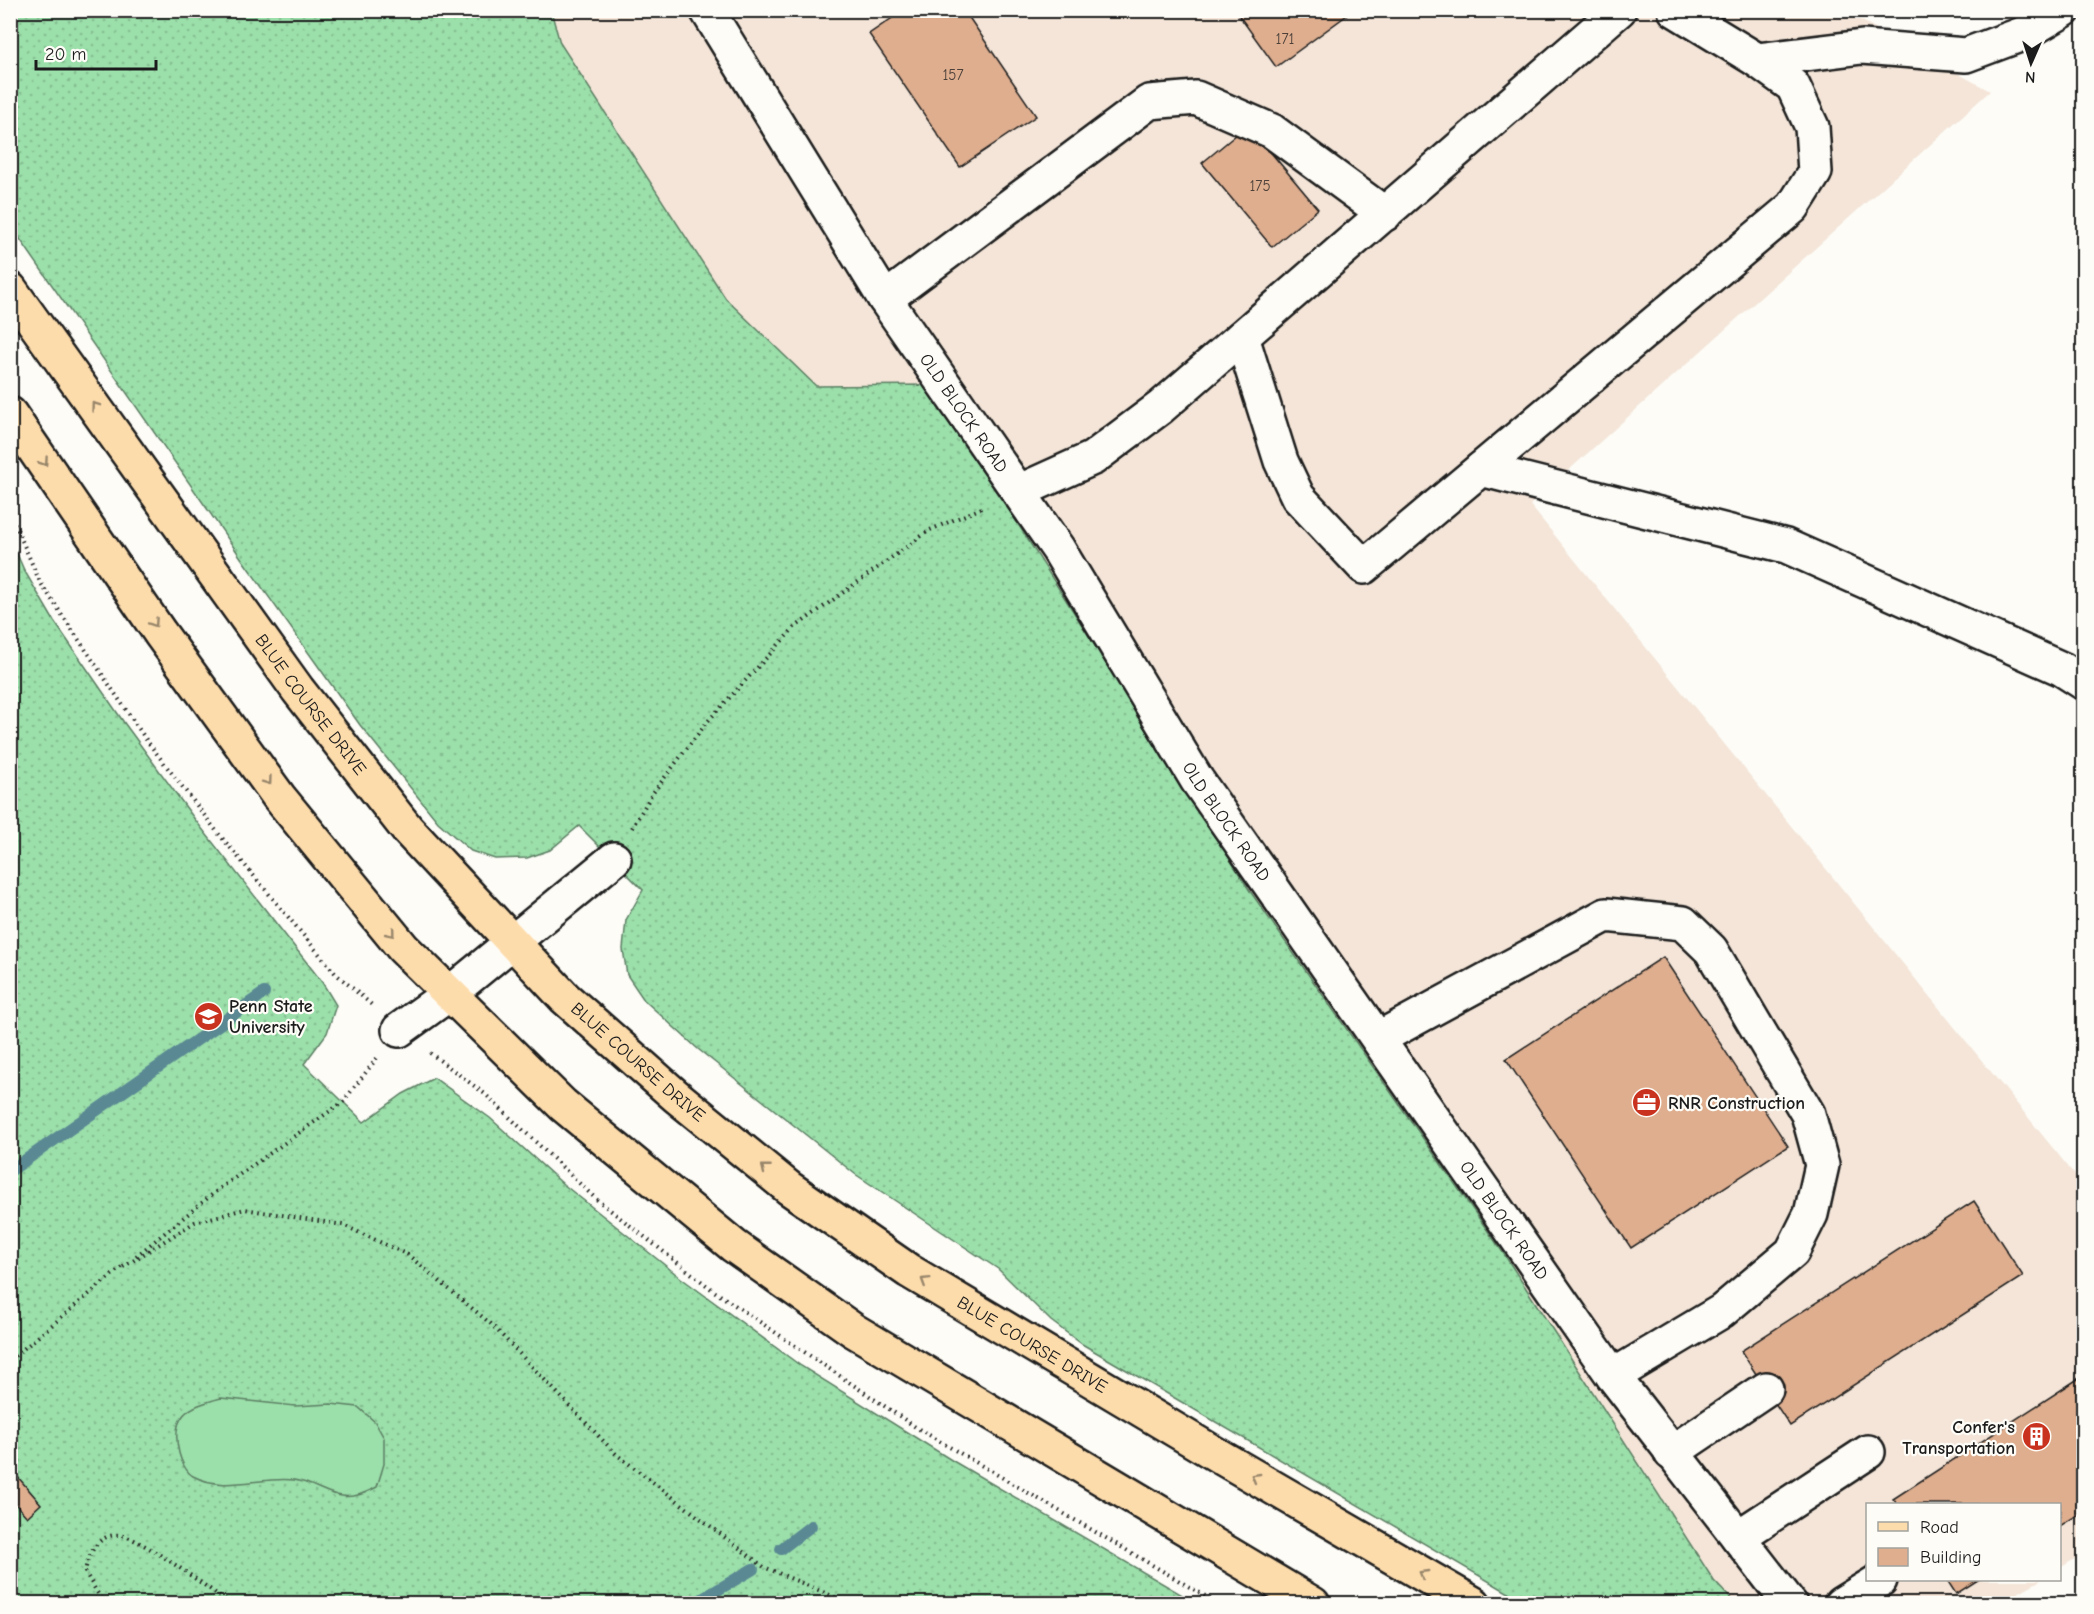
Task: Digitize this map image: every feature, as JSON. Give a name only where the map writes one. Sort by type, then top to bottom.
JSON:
[{"type":"main road","name":"BLUE COURSE DRIVE","points":[[10,289],[298,690],[407,829],[565,998],[675,1096],[789,1188],[909,1271],[1224,1459],[1474,1604]]},
{"type":"main road","points":[[10,414],[160,633],[279,796],[403,948],[562,1105],[734,1246],[853,1330],[1314,1604]]},
{"type":"lane","name":"OLD BLOCK ROAD","points":[[707,10],[885,298],[1020,491],[1197,780],[1613,1376],[1790,1604]]},
{"type":"lane","points":[[1020,491],[1093,458],[1161,407],[1619,10]]},
{"type":"lane","points":[[1242,337],[1281,461],[1298,497],[1364,567],[1793,207],[1815,172],[1812,127],[1793,86],[1757,60],[1675,10]]},
{"type":"lane","points":[[1757,60],[1862,47],[1966,55],[2025,33],[2064,10]]},
{"type":"lane","points":[[885,298],[1149,102],[1196,98],[1272,131],[1385,214]]},
{"type":"lane","points":[[1481,469],[1786,546],[2062,669],[2084,682]]},
{"type":"lane","points":[[399,1030],[449,994],[614,859]]},
{"type":"lane","points":[[1378,1038],[1606,915],[1683,923],[1712,950],[1808,1114],[1822,1165],[1811,1214],[1792,1252],[1722,1311],[1613,1376]]},
{"type":"lane","points":[[1671,1453],[1766,1389]]},
{"type":"lane","points":[[1738,1537],[1868,1452]]},
{"type":"lane","points":[[1841,1604],[1878,1581]]},
{"type":"path","points":[[614,859],[652,794],[708,721],[794,628],[930,530],[1020,491]]},
{"type":"path","points":[[10,1360],[219,1189],[343,1102],[399,1030]]},
{"type":"path","points":[[123,1267],[195,1222],[245,1209],[344,1224],[408,1255],[492,1324],[616,1454],[764,1567],[851,1604]]},
{"type":"path","points":[[104,1604],[85,1572],[87,1558],[93,1546],[106,1538],[123,1536],[141,1545],[231,1604]]},
{"type":"shaded area","points":[[551,11],[1844,11],[1990,91],[1530,505],[2083,1185],[2083,1554],[2061,1567],[2061,1503],[1866,1503],[1866,1581],[2039,1581],[2000,1603],[1735,1603],[1714,1581],[1250,891],[930,385],[816,386],[726,299],[560,43]]},
{"type":"green space","points":[[10,11],[551,11],[560,43],[726,299],[816,386],[930,385],[1250,891],[1504,1254],[1714,1581],[1735,1603],[1526,1603],[1082,1344],[1051,1321],[998,1269],[855,1174],[698,1049],[644,1000],[627,975],[623,949],[626,920],[643,890],[579,826],[550,850],[527,858],[495,859],[471,851],[438,822],[360,725],[11,226]]},
{"type":"green space","name":"Penn State University","points":[[10,538],[24,570],[54,621],[125,724],[196,821],[322,982],[336,1005],[327,1033],[304,1064],[364,1122],[403,1094],[434,1078],[490,1118],[563,1184],[681,1278],[801,1366],[953,1461],[1196,1603],[11,1603]]},
{"type":"green space","points":[[221,1398],[295,1406],[331,1404],[358,1407],[375,1422],[384,1438],[384,1464],[377,1487],[360,1494],[347,1496],[336,1495],[294,1480],[281,1479],[230,1484],[205,1481],[193,1476],[184,1466],[179,1453],[177,1430],[179,1421],[190,1409]]},
{"type":"building","points":[[904,10],[964,10],[1036,116],[960,167],[869,34]]},
{"type":"building","points":[[1235,10],[1354,10],[1276,67]]},
{"type":"building","points":[[1248,125],[1318,209],[1272,247],[1202,163]]},
{"type":"building","name":"RNR Construction","points":[[1663,957],[1788,1146],[1631,1248],[1506,1059]]},
{"type":"building","points":[[1974,1201],[2023,1276],[1790,1426],[1741,1351]]},
{"type":"building","name":"Confer's Transportation","points":[[2084,1375],[2084,1511],[2061,1525],[2061,1503],[1896,1503],[1893,1499]]},
{"type":"building","points":[[17,1476],[41,1504],[27,1517],[10,1498],[10,1481]]},
{"type":"building","points":[[1948,1581],[1976,1581],[1956,1594]]},
{"type":"waterway","points":[[10,1171],[264,993]]},
{"type":"waterway","points":[[781,1549],[811,1526]]},
{"type":"waterway","points":[[694,1604],[753,1569]]},
{"type":"place","name":"Penn State University","points":[[208,1016]]},
{"type":"place","name":"RNR Construction","points":[[1647,1103]]},
{"type":"place","name":"Confer's Transportation","points":[[2036,1437]]}]
